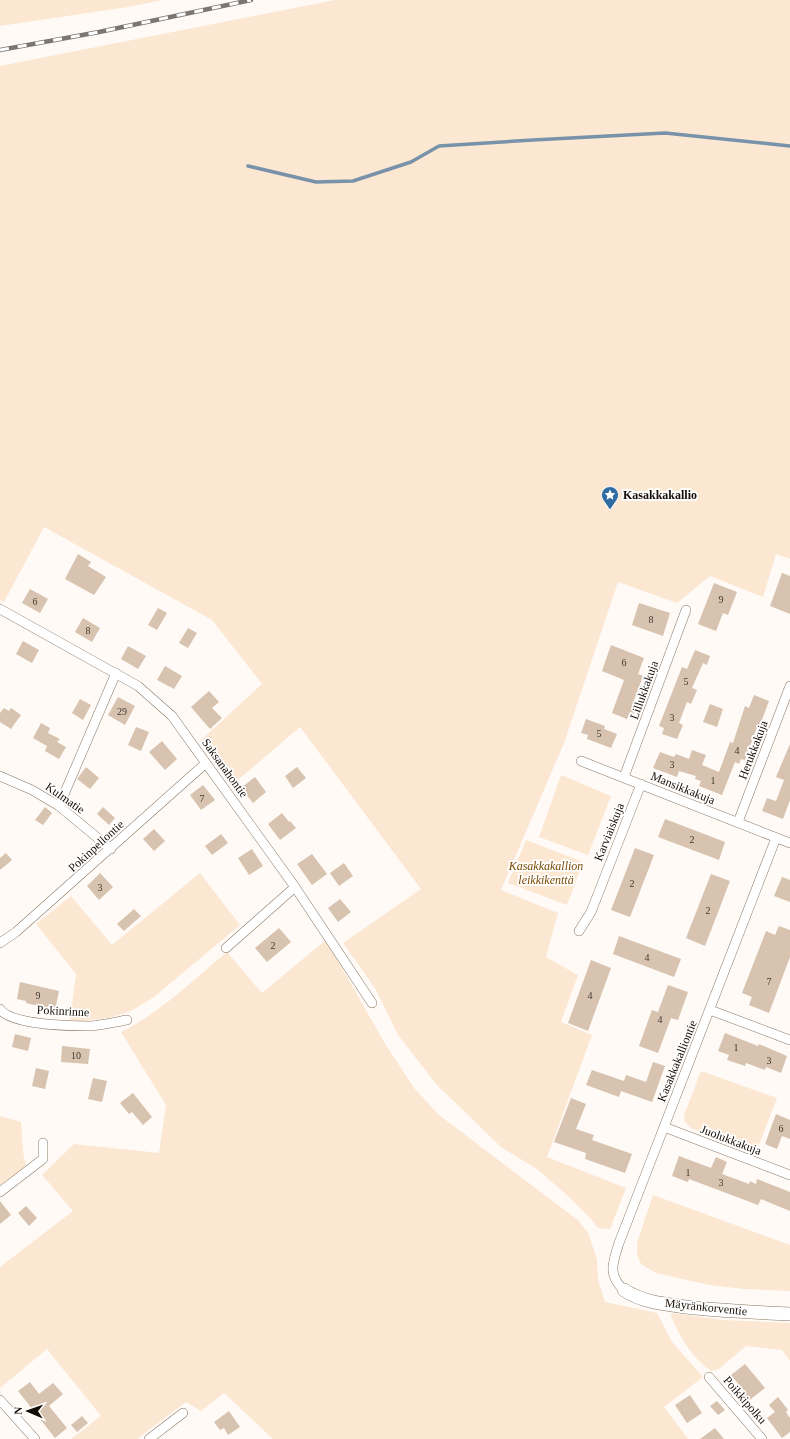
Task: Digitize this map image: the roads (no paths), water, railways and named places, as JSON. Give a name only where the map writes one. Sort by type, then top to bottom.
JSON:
[{"type":"street","name":"Saksanahontie","points":[[0,609],[138,686],[172,716],[295,887],[372,1003]]},
{"type":"street","name":"Lillukkakuja","points":[[624,777],[686,610]]},
{"type":"street","points":[[59,806],[116,673]]},
{"type":"street","name":"Herukkakuja","points":[[738,822],[790,686]]},
{"type":"street","name":"Mansikkakuja","points":[[581,761],[790,843]]},
{"type":"street","name":"Pokinpellontie","points":[[0,943],[16,932],[111,849],[206,763]]},
{"type":"street","name":"Kulmatie","points":[[0,776],[32,790],[59,806],[111,849]]},
{"type":"street","name":"Karviaiskuja","points":[[579,931],[591,912],[641,784]]},
{"type":"street","name":"Kasakkakalliontie","points":[[624,1290],[615,1282],[613,1277],[615,1256],[776,838]]},
{"type":"street","points":[[226,948],[295,887]]},
{"type":"street","name":"Pokinrinne","points":[[0,1009],[2,1012],[15,1019],[47,1024],[91,1026],[127,1020]]},
{"type":"street","points":[[710,1010],[790,1040]]},
{"type":"street","name":"Juolukkakuja","points":[[664,1128],[790,1175]]},
{"type":"street","points":[[0,1192],[43,1159],[43,1143]]},
{"type":"street","name":"Mäyränkorventie","points":[[624,1290],[642,1299],[664,1304],[730,1311],[790,1314]]},
{"type":"street","name":"Poikkipolku","points":[[709,1377],[762,1439]]},
{"type":"street","points":[[0,1400],[35,1439]]},
{"type":"street","points":[[149,1439],[183,1413]]},
{"type":"waterway","points":[[248,166],[316,182],[353,181],[411,162],[439,146],[665,133],[790,146]]},
{"type":"railway","points":[[0,50],[99,32],[251,0]]},
{"type":"place","name":"Kasakkakallio","points":[[610,510]]},
{"type":"park label","name":"Kasakkakallion leikkikenttä","points":[[546,873]]}]
